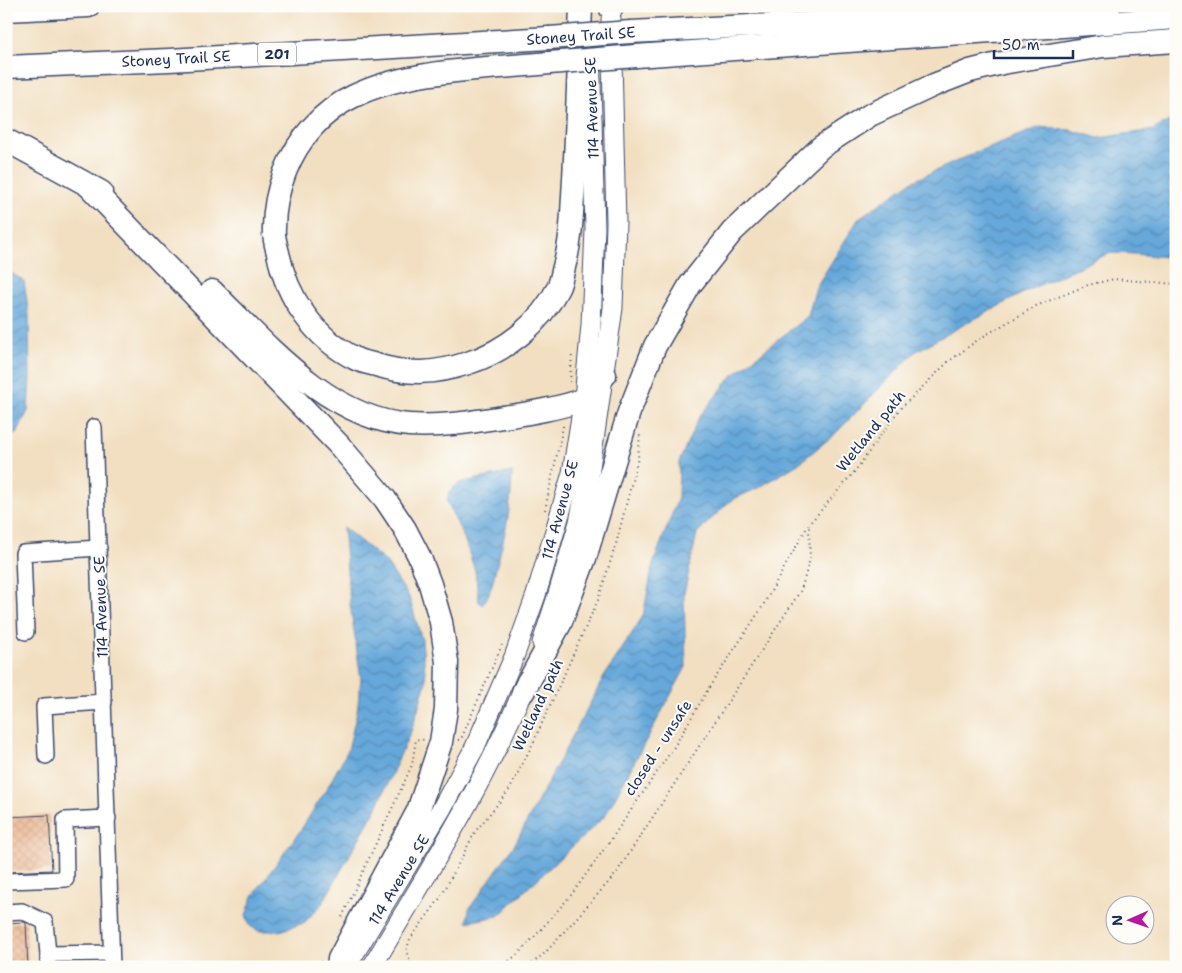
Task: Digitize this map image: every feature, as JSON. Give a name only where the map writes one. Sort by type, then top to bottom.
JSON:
[{"type":"highway","points":[[6,10],[88,6]]},
{"type":"highway","points":[[581,6],[576,143],[570,247],[559,287],[543,310],[526,331],[505,347],[479,360],[450,369],[424,373],[395,371],[357,360],[328,340],[307,320],[290,293],[281,267],[273,230],[278,192],[292,155],[310,130],[331,110],[354,96],[393,81],[435,74],[549,63],[636,56],[1176,18]]},
{"type":"highway","name":"Stoney Trail SE","points":[[6,67],[179,59],[631,32],[1155,6]]},
{"type":"highway","points":[[523,692],[560,624],[585,558],[629,412],[655,346],[690,285],[732,232],[821,147],[870,115],[934,85],[970,71],[1002,63],[1103,46],[1176,41]]},
{"type":"highway","points":[[6,140],[116,200],[304,377],[337,402],[374,418],[407,424],[442,425],[520,414],[577,390],[605,375]]},
{"type":"highway","points":[[89,186],[332,438],[368,479],[385,499],[405,529],[420,558],[430,584],[441,622],[447,662],[446,709],[441,742],[418,811],[340,959],[330,962]]},
{"type":"main road","name":"114 Avenue SE","points":[[346,967],[442,808],[475,747],[514,657],[536,595],[572,473],[577,390],[590,325],[595,229],[588,6]]},
{"type":"main road","name":"114 Avenue SE","points":[[372,967],[477,784],[523,692],[558,594],[579,522],[590,475],[613,308],[616,222],[611,7]]},
{"type":"street","name":"114 Avenue SE","points":[[94,427],[108,818],[111,960]]},
{"type":"street","points":[[26,632],[23,553],[99,548]]},
{"type":"street","points":[[46,756],[44,706],[104,702]]},
{"type":"street","points":[[6,882],[66,879],[65,820],[108,818]]},
{"type":"street","points":[[6,912],[22,911],[45,922],[48,961],[111,960]]},
{"type":"path","name":"Wetland path","points":[[809,524],[855,471],[899,410],[948,362],[979,339],[1036,306],[1088,285],[1114,279],[1176,284]]},
{"type":"path","points":[[573,353],[577,390]]},
{"type":"path","points":[[544,516],[565,417]]},
{"type":"path","name":"Wetland path","points":[[415,967],[406,951],[410,939],[441,897],[475,832],[510,789],[534,743],[598,600],[616,544],[638,458],[640,432]]},
{"type":"path","points":[[528,967],[545,953],[615,875],[801,590],[810,559],[809,524]]},
{"type":"path","name":"closed - unsafe","points":[[501,967],[518,954],[543,928],[572,894],[610,841],[674,747],[710,686],[761,609],[809,524]]},
{"type":"path","points":[[455,741],[460,739],[504,640]]},
{"type":"path","points":[[339,923],[412,764],[416,739],[429,740]]},
{"type":"path","points":[[318,967],[330,962]]},
{"type":"water","points":[[1176,117],[1176,258],[1110,253],[1031,289],[952,331],[915,352],[835,434],[798,464],[760,487],[730,501],[697,533],[684,594],[686,667],[605,816],[498,916],[467,922],[469,909],[515,844],[604,677],[643,616],[653,564],[678,498],[679,462],[699,417],[732,376],[808,316],[816,287],[859,218],[911,182],[979,151],[1040,127],[1071,130],[1098,138],[1153,130]]},
{"type":"water","points":[[6,270],[24,281],[29,315],[30,378],[28,411],[17,433],[6,434]]},
{"type":"water","points":[[512,472],[511,496],[505,532],[491,587],[482,605],[479,602],[475,571],[464,538],[447,502],[449,492],[459,483]]},
{"type":"water","points":[[343,527],[386,562],[409,597],[422,640],[426,682],[412,729],[377,807],[322,904],[304,923],[280,931],[259,931],[250,926],[246,915],[253,896],[300,831],[326,790],[348,750],[357,712],[361,679],[350,604]]},
{"type":"building","points":[[49,815],[52,870],[6,872],[6,817]]},
{"type":"building","points":[[6,923],[26,923],[28,967],[6,967]]}]
